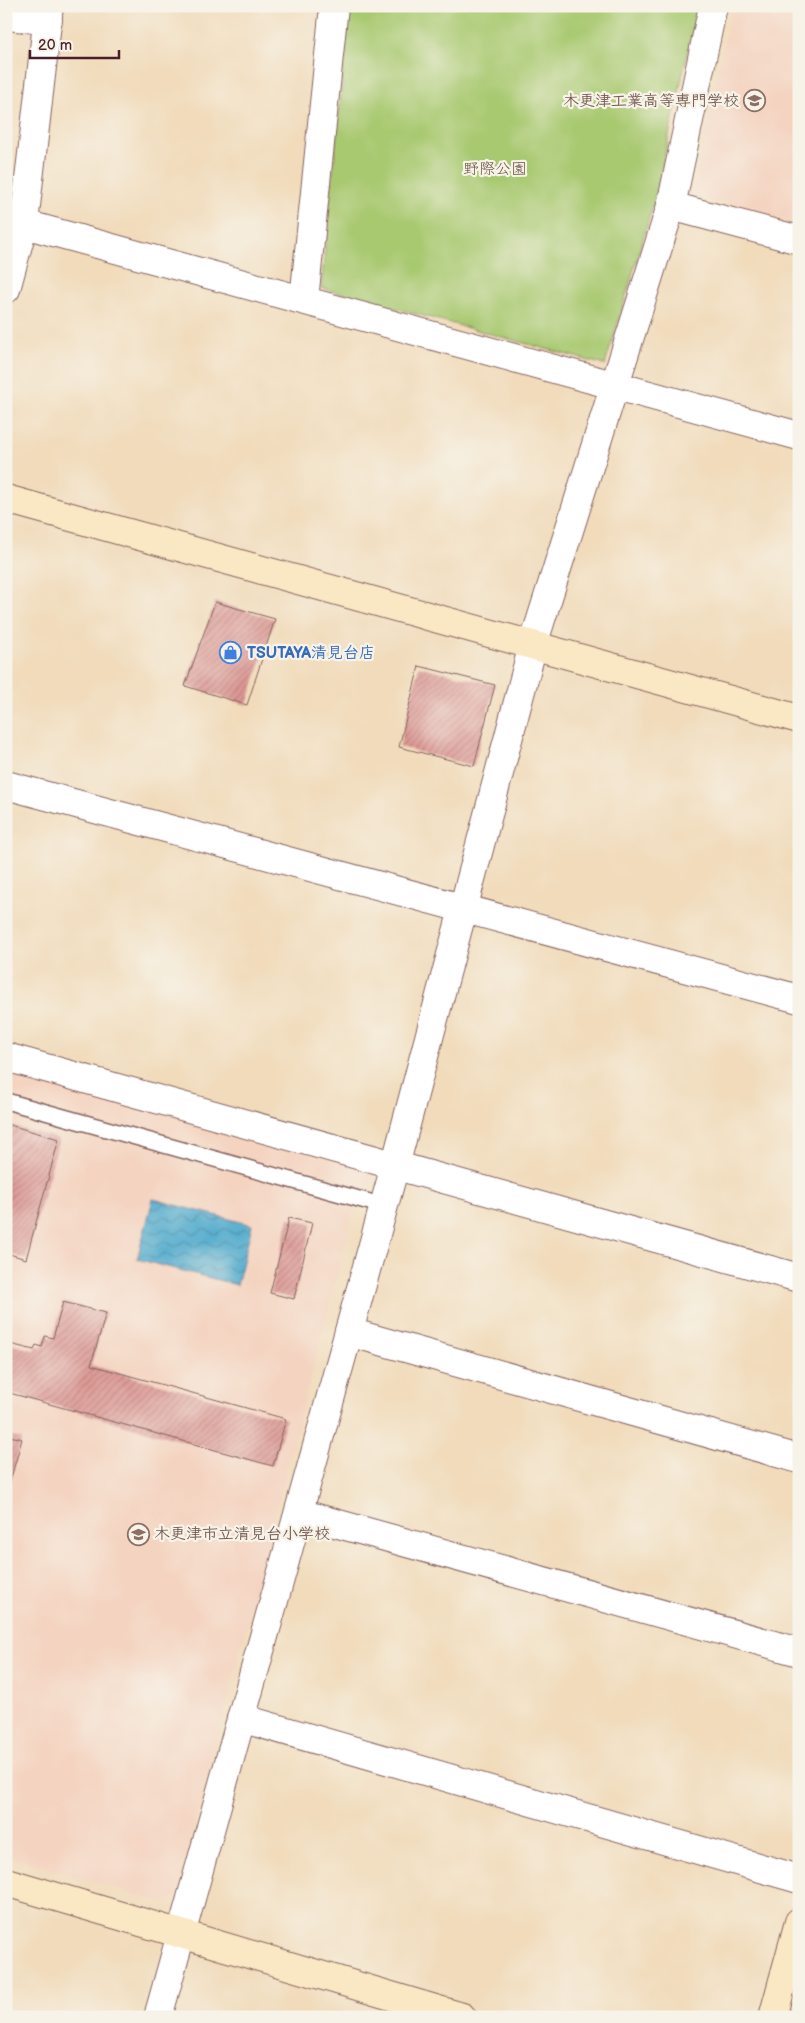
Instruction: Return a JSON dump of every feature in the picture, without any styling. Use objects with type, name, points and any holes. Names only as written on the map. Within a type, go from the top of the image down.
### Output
[{"type":"street","points":[[304,300],[334,6]]},
{"type":"street","points":[[158,2017],[179,1934],[299,1513],[395,1166],[533,645],[671,206],[713,6]]},
{"type":"street","points":[[6,16],[49,13],[15,221],[6,289]]},
{"type":"street","points":[[671,206],[799,240]]},
{"type":"street","points":[[15,221],[799,436]]},
{"type":"street","points":[[6,499],[799,719]]},
{"type":"street","points":[[6,785],[799,1000]]},
{"type":"street","points":[[6,1057],[799,1278]]},
{"type":"street","points":[[349,1332],[799,1459]]},
{"type":"street","points":[[299,1513],[799,1652]]},
{"type":"street","points":[[241,1718],[799,1879]]},
{"type":"street","points":[[6,1882],[462,2017]]},
{"type":"street","points":[[773,2017],[799,1922]]},
{"type":"lane","points":[[6,1102],[384,1206]]},
{"type":"shaded area","name":"木更津工業高等専門学校","points":[[732,6],[799,6],[799,223],[692,195]]},
{"type":"shaded area","name":"木更津市立清見台小学校","points":[[6,1067],[377,1171],[353,1214],[177,1895],[162,1903],[6,1855]]},
{"type":"green space","name":"野際公園","points":[[350,6],[698,6],[654,202],[605,365],[321,288]]},
{"type":"water","points":[[153,1199],[252,1225],[237,1285],[137,1259]]},
{"type":"building","name":"TSUTAYA清見台店","points":[[215,602],[275,619],[247,705],[185,686]]},
{"type":"building","points":[[419,666],[495,685],[474,766],[399,747]]},
{"type":"building","points":[[6,1124],[59,1139],[26,1259],[6,1253]]},
{"type":"building","points":[[289,1218],[312,1223],[294,1299],[270,1293]]},
{"type":"building","points":[[63,1302],[106,1313],[91,1365],[286,1419],[273,1466],[6,1392],[6,1343],[34,1350],[36,1345],[42,1347],[45,1336],[53,1338]]},
{"type":"building","points":[[6,1435],[22,1439],[7,1492],[6,1492]]},
{"type":"place","name":"木更津工業高等専門学校","points":[[755,101]]},
{"type":"place","name":"TSUTAYA清見台店","points":[[231,653]]},
{"type":"place","name":"木更津市立清見台小学校","points":[[138,1534]]}]
